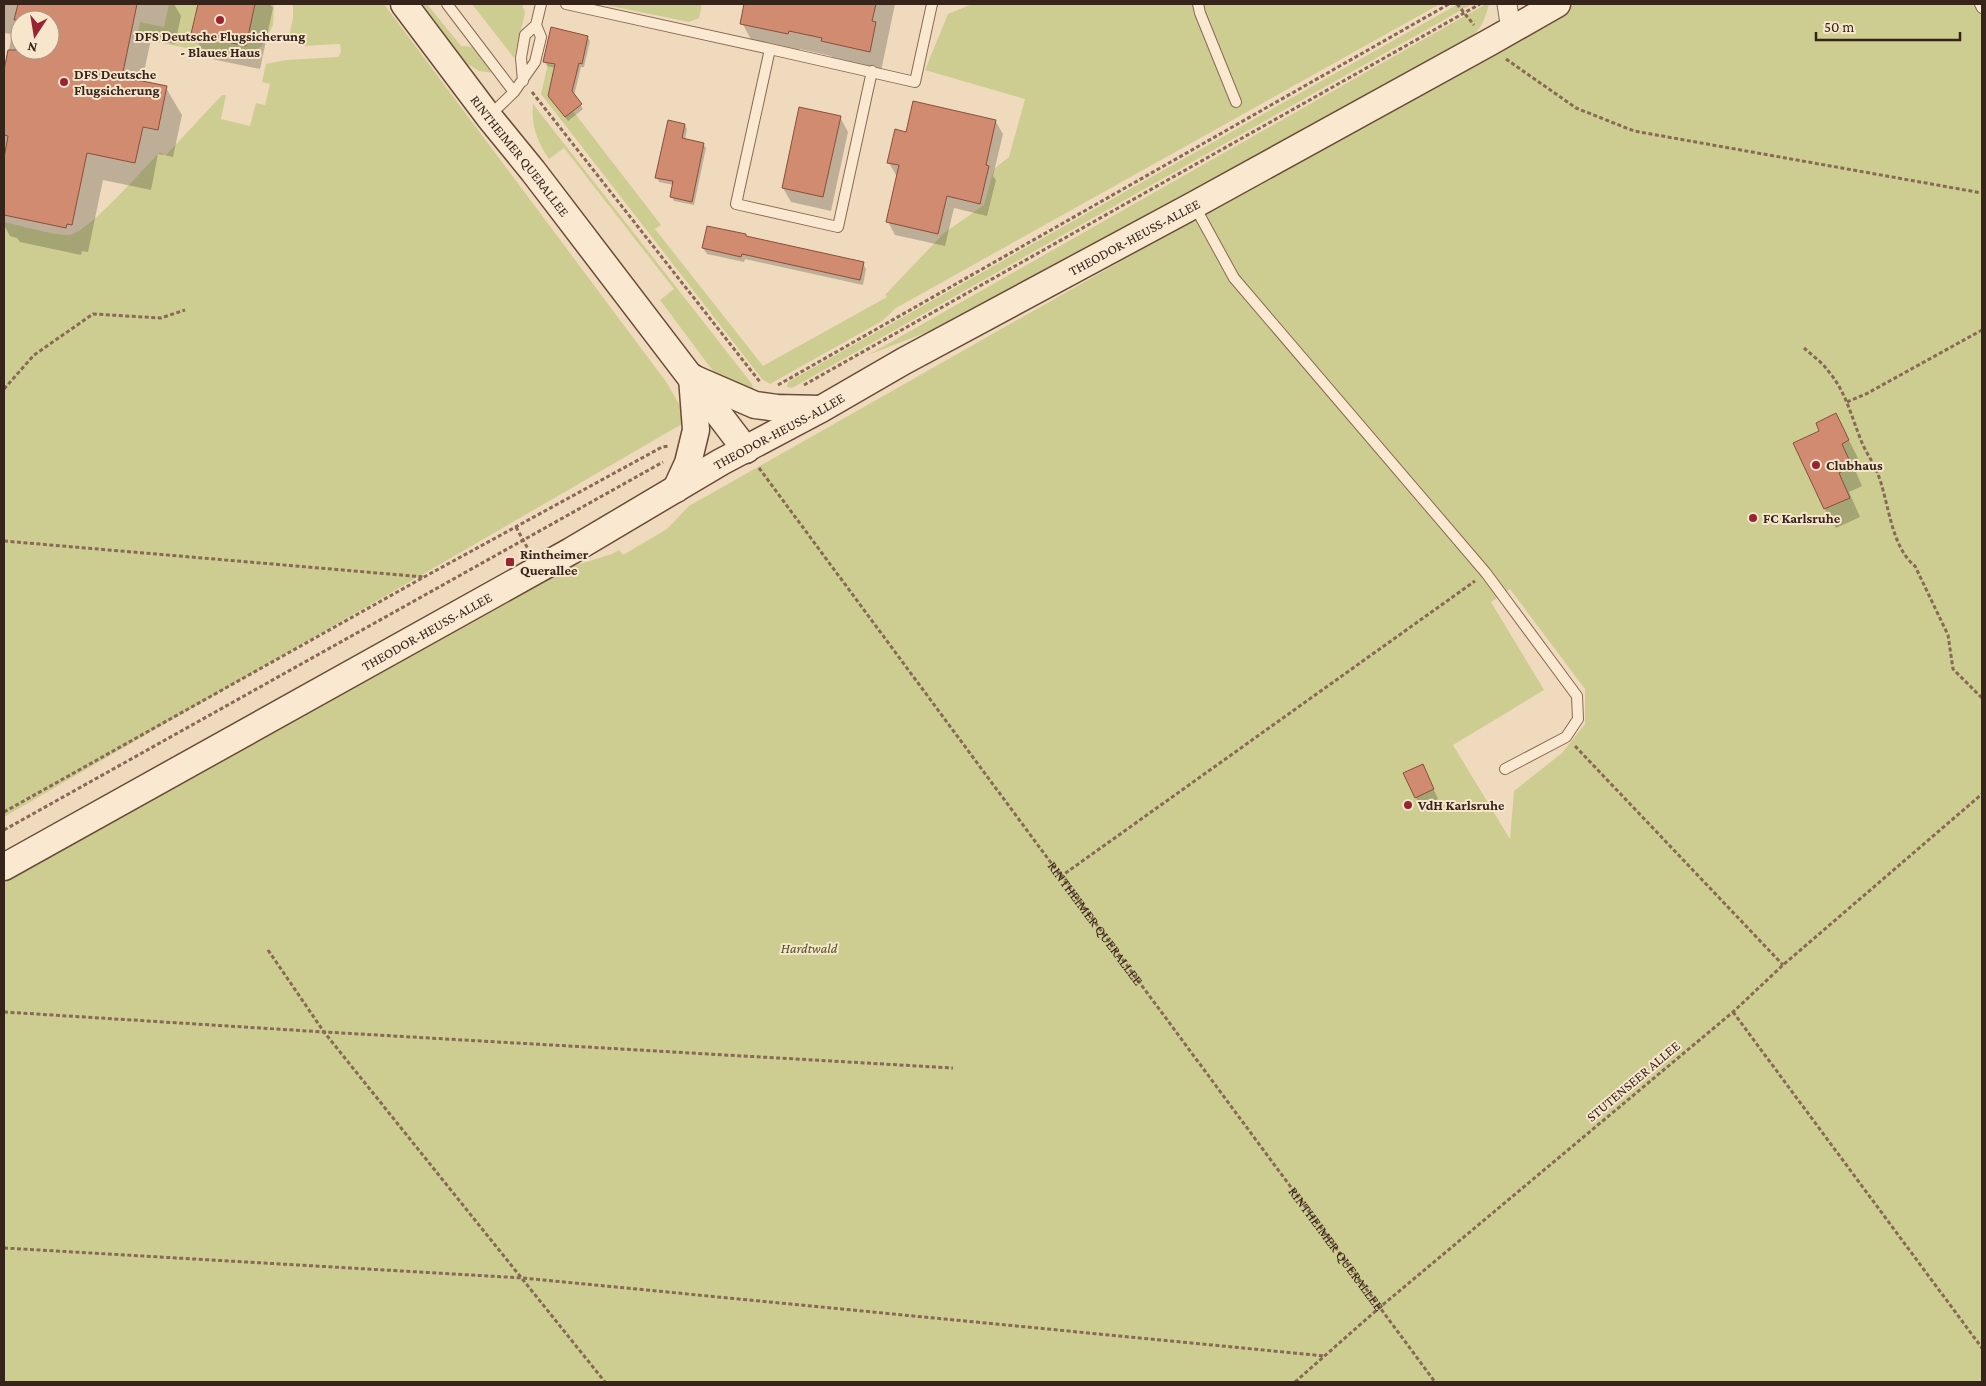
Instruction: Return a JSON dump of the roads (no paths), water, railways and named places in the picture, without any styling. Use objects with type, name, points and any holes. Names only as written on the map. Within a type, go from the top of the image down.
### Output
[{"type":"main road","name":"RINTHEIMER QUERALLEE","points":[[404,4],[489,117],[692,377],[751,457]]},
{"type":"main road","name":"THEODOR-HEUSS-ALLEE","points":[[4,867],[438,626],[676,489],[751,457],[821,410],[904,361],[1194,205],[1557,4]]},
{"type":"main road","points":[[676,489],[688,463],[694,443],[696,424],[692,377],[755,405],[821,410]]},
{"type":"street","points":[[1501,36],[1507,4]]},
{"type":"lane","points":[[447,4],[514,92]]},
{"type":"lane","points":[[489,117],[514,92],[535,62],[541,37],[536,24],[540,4]]},
{"type":"lane","points":[[566,4],[915,82],[932,4]]},
{"type":"lane","points":[[1198,4],[1236,102]]},
{"type":"lane","points":[[1980,4],[1982,8]]},
{"type":"lane","points":[[523,81],[520,58],[525,35],[536,24]]},
{"type":"lane","points":[[770,49],[736,204],[810,220],[838,226],[872,71]]},
{"type":"lane","points":[[1194,205],[1234,278],[1486,573],[1577,696],[1578,719],[1566,737],[1505,770]]},
{"type":"place","name":"DFS Deutsche Flugsicherung - Blaues Haus","points":[[220,20]]},
{"type":"place","name":"DFS Deutsche Flugsicherung","points":[[64,82]]},
{"type":"place","name":"Clubhaus","points":[[1816,465]]},
{"type":"place","name":"FC Karlsruhe","points":[[1753,518]]},
{"type":"place","name":"Rintheimer Querallee","points":[[510,562]]},
{"type":"place","name":"VdH Karlsruhe","points":[[1408,805]]},
{"type":"park label","name":"Hardtwald","points":[[809,948]]}]
